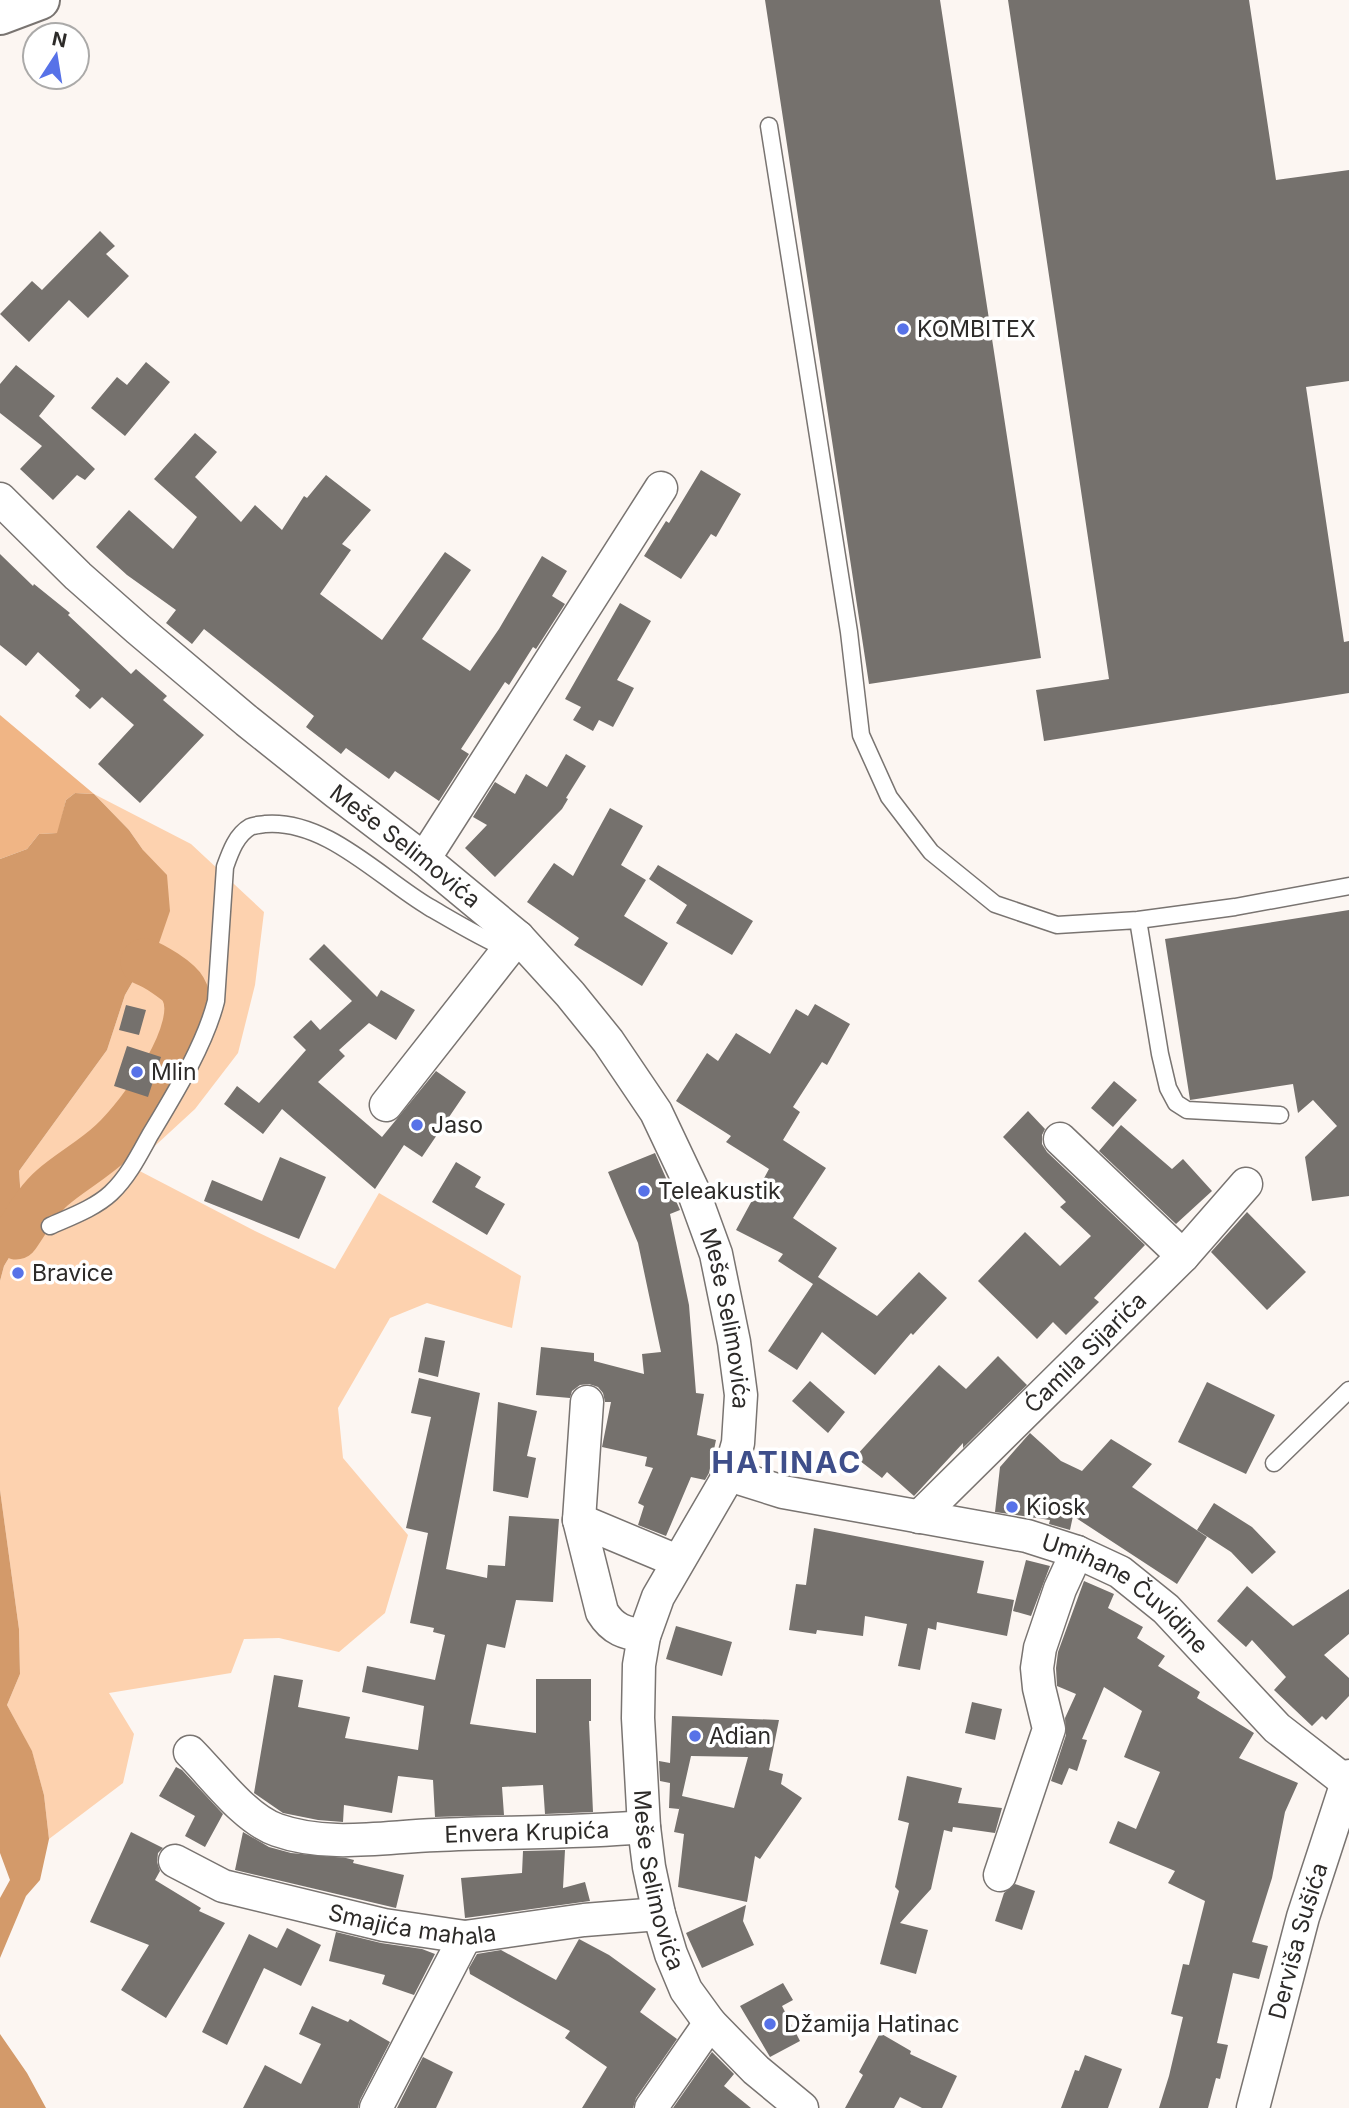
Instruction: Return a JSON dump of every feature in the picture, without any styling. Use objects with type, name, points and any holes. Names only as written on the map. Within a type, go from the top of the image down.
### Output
[{"type":"main road","points":[[0,15],[40,0]]},
{"type":"street","points":[[424,859],[661,488]]},
{"type":"street","name":"Meše Selimovića","points":[[0,499],[78,576],[138,629],[336,792],[424,859],[570,993],[608,1041],[656,1112],[692,1188],[716,1254],[734,1342],[741,1395],[738,1443],[729,1475],[658,1597],[645,1636],[639,1665],[638,1718],[644,1827],[659,1914],[686,1990],[710,2023],[756,2070],[802,2108]]},
{"type":"street","points":[[386,1105],[513,943]]},
{"type":"street","points":[[1060,1139],[1183,1255]]},
{"type":"street","name":"Ćamila Sijarića","points":[[919,1517],[1183,1255],[1246,1184]]},
{"type":"street","points":[[587,1402],[579,1520],[602,1612],[613,1627],[624,1633],[645,1636]]},
{"type":"street","name":"Umihane Čuvidine","points":[[729,1475],[783,1492],[1027,1536],[1077,1552],[1119,1572],[1166,1609],[1278,1728],[1348,1781]]},
{"type":"street","points":[[579,1520],[677,1561]]},
{"type":"street","points":[[1000,1875],[1049,1728],[1039,1688],[1037,1668],[1040,1648],[1060,1589],[1077,1552]]},
{"type":"street","name":"Envera Krupića","points":[[190,1752],[255,1819],[276,1829],[330,1841],[644,1827]]},
{"type":"street","name":"Derviša Sušića","points":[[1253,2108],[1303,1917],[1348,1781]]},
{"type":"street","name":"Smajića mahala","points":[[175,1861],[223,1886],[384,1924],[464,1937],[584,1920],[659,1914]]},
{"type":"street","points":[[376,2108],[464,1937]]},
{"type":"street","points":[[651,2108],[710,2023]]},
{"type":"lane","points":[[769,126],[845,605],[861,735],[888,797],[931,852],[995,904],[1057,926],[1138,920],[1235,907],[1349,886]]},
{"type":"lane","points":[[50,1226],[88,1208],[111,1193],[132,1167],[186,1073],[212,1017],[216,1001],[225,867],[231,850],[251,826],[282,824],[329,840],[427,906],[513,943]]},
{"type":"lane","points":[[1138,920],[1160,1054],[1168,1088],[1176,1103],[1187,1110],[1280,1115]]},
{"type":"lane","points":[[1274,1463],[1349,1390]]},
{"type":"shaded area","points":[[0,715],[94,794],[75,793],[66,800],[58,833],[39,834],[27,849],[0,859]]},
{"type":"shaded area","points":[[75,793],[94,794],[167,875],[170,911],[159,943],[144,962],[125,995],[107,1050],[19,1171],[21,1199],[16,1246],[4,1266],[0,1281],[0,859],[27,849],[39,834],[57,833],[66,800]]},
{"type":"shaded area","points":[[94,794],[191,844],[264,912],[255,985],[238,1053],[195,1109],[132,1167],[335,1269],[379,1193],[521,1276],[512,1328],[427,1303],[390,1318],[338,1408],[343,1458],[408,1535],[385,1613],[339,1652],[279,1638],[244,1639],[231,1673],[109,1693],[134,1734],[123,1783],[49,1839],[44,1795],[32,1752],[7,1705],[20,1674],[19,1629],[0,1490],[0,1281],[4,1266],[16,1246],[21,1199],[19,1171],[107,1050],[125,995],[144,962],[159,943],[143,850],[129,830]]},
{"type":"shaded area","points":[[0,1490],[19,1629],[20,1674],[7,1705],[32,1751],[44,1795],[49,1839],[40,1880],[26,1896],[0,1958],[0,1898],[10,1880],[0,1853]]},
{"type":"shaded area","points":[[0,2034],[27,2073],[46,2108],[0,2108]]},
{"type":"building","name":"KOMBITEX","points":[[765,0],[940,0],[1041,658],[869,684]]},
{"type":"building","points":[[1008,0],[1249,0],[1276,180],[1349,170],[1349,381],[1306,387],[1344,642],[1349,641],[1349,693],[1044,741],[1036,690],[1109,679]]},
{"type":"building","points":[[100,231],[115,246],[106,254],[129,276],[88,318],[69,300],[29,342],[0,314],[32,281],[42,290]]},
{"type":"building","points":[[146,362],[170,382],[125,436],[91,408],[117,377],[127,385]]},
{"type":"building","points":[[16,365],[55,396],[39,416],[95,469],[85,480],[77,475],[53,500],[20,469],[42,446],[0,413],[0,384]]},
{"type":"building","points":[[195,433],[217,452],[195,477],[241,522],[255,505],[282,530],[304,496],[307,498],[326,475],[371,510],[342,544],[351,550],[320,594],[382,640],[445,552],[471,570],[422,639],[470,671],[499,629],[542,556],[567,571],[552,596],[565,604],[509,685],[505,682],[461,749],[469,754],[439,801],[395,771],[389,779],[346,748],[341,754],[306,727],[314,716],[204,629],[192,644],[166,623],[176,610],[127,575],[96,547],[129,510],[173,549],[197,517],[154,479]]},
{"type":"building","points":[[701,470],[741,494],[716,537],[711,534],[681,579],[644,556],[666,521],[669,523]]},
{"type":"building","points":[[0,554],[33,586],[34,584],[70,613],[68,615],[131,674],[136,669],[167,696],[163,700],[204,735],[140,803],[98,764],[134,725],[102,697],[90,709],[75,696],[80,690],[38,652],[26,666],[0,645]]},
{"type":"building","points":[[620,603],[651,621],[617,680],[634,688],[613,727],[599,720],[593,731],[573,720],[581,707],[565,699]]},
{"type":"building","points":[[566,754],[586,766],[566,798],[568,799],[562,809],[495,877],[465,848],[487,825],[473,817],[495,782],[515,794],[526,774],[547,787]]},
{"type":"building","points":[[610,808],[643,826],[621,865],[646,880],[624,916],[668,943],[642,986],[574,945],[579,938],[527,902],[554,863],[573,876]]},
{"type":"building","points":[[658,865],[753,921],[732,955],[676,923],[687,905],[649,879]]},
{"type":"building","points":[[1349,910],[1349,1196],[1312,1201],[1305,1157],[1337,1126],[1313,1100],[1298,1113],[1293,1084],[1190,1100],[1165,939]]},
{"type":"building","points":[[324,944],[377,997],[381,990],[415,1010],[396,1040],[369,1023],[339,1050],[345,1056],[318,1082],[382,1137],[436,1071],[466,1092],[422,1157],[404,1145],[375,1189],[282,1109],[263,1134],[224,1104],[237,1086],[259,1103],[306,1050],[293,1037],[311,1020],[320,1030],[352,1001],[309,959]]},
{"type":"building","points":[[815,1004],[850,1024],[827,1065],[822,1062],[793,1107],[800,1112],[783,1140],[826,1168],[793,1218],[837,1248],[818,1277],[877,1316],[919,1272],[947,1298],[913,1335],[911,1333],[875,1375],[822,1332],[797,1370],[768,1351],[813,1284],[778,1261],[783,1254],[736,1230],[769,1169],[726,1142],[731,1136],[676,1101],[707,1053],[718,1061],[736,1033],[770,1054],[796,1009],[808,1016]]},
{"type":"building","points":[[126,1005],[146,1010],[139,1035],[119,1030]]},
{"type":"building","name":"Mlin","points":[[127,1046],[161,1057],[148,1097],[114,1086]]},
{"type":"building","points":[[1114,1081],[1137,1100],[1113,1127],[1091,1108]]},
{"type":"building","points":[[1028,1111],[1045,1129],[1042,1144],[1047,1152],[1145,1245],[1094,1298],[1099,1302],[1066,1335],[1053,1322],[1037,1339],[978,1281],[1025,1232],[1060,1266],[1091,1236],[1060,1207],[1066,1202],[1003,1137]]},
{"type":"building","points":[[1121,1125],[1172,1169],[1183,1159],[1212,1191],[1176,1224],[1099,1151]]},
{"type":"building","points":[[655,1153],[680,1210],[670,1214],[689,1305],[696,1393],[704,1394],[697,1435],[716,1440],[709,1473],[705,1480],[691,1477],[666,1536],[638,1525],[644,1506],[638,1503],[653,1468],[645,1466],[647,1457],[602,1447],[611,1402],[605,1402],[598,1387],[580,1385],[572,1391],[570,1398],[536,1395],[541,1347],[594,1353],[594,1361],[644,1374],[642,1354],[661,1352],[638,1243],[608,1172]]},
{"type":"building","points":[[280,1157],[326,1177],[299,1239],[204,1201],[212,1180],[262,1201]]},
{"type":"building","points":[[456,1162],[481,1177],[475,1187],[505,1204],[487,1235],[432,1202]]},
{"type":"building","points":[[1247,1212],[1306,1272],[1267,1310],[1211,1252]]},
{"type":"building","points":[[425,1337],[445,1341],[438,1377],[418,1372]]},
{"type":"building","points":[[998,1356],[1027,1385],[963,1448],[963,1443],[914,1496],[887,1472],[882,1478],[855,1457],[939,1365],[966,1389]]},
{"type":"building","points":[[419,1378],[480,1393],[446,1569],[487,1578],[488,1565],[505,1566],[509,1516],[559,1519],[553,1602],[516,1600],[505,1648],[487,1644],[470,1724],[536,1733],[536,1679],[591,1679],[589,1721],[593,1812],[545,1814],[543,1785],[502,1787],[504,1815],[435,1817],[433,1780],[398,1776],[392,1813],[344,1805],[343,1822],[283,1813],[254,1793],[274,1675],[303,1680],[298,1707],[350,1717],[345,1738],[418,1750],[424,1706],[362,1692],[367,1666],[435,1680],[445,1635],[433,1632],[434,1628],[410,1623],[428,1533],[406,1528],[431,1417],[411,1413]]},
{"type":"building","points":[[810,1381],[845,1412],[828,1433],[792,1401]]},
{"type":"building","points":[[1207,1382],[1275,1415],[1246,1474],[1178,1442]]},
{"type":"building","points":[[498,1402],[537,1411],[527,1456],[536,1458],[528,1498],[493,1491]]},
{"type":"building","points":[[1030,1433],[1061,1461],[1082,1471],[1111,1439],[1152,1464],[1132,1487],[1207,1537],[1177,1584],[1073,1516],[1070,1530],[1049,1524],[1050,1520],[995,1512],[1000,1467]]},
{"type":"building","points":[[1214,1503],[1252,1527],[1276,1552],[1252,1574],[1231,1552],[1197,1530]]},
{"type":"building","points":[[814,1528],[984,1561],[977,1593],[1014,1600],[1007,1636],[937,1622],[936,1630],[928,1628],[920,1670],[898,1666],[907,1624],[865,1616],[863,1636],[817,1630],[816,1634],[789,1630],[796,1584],[806,1585]]},
{"type":"building","points":[[1026,1560],[1050,1566],[1031,1616],[1013,1611]]},
{"type":"building","points":[[1084,1581],[1114,1594],[1108,1608],[1143,1627],[1137,1638],[1165,1656],[1158,1666],[1200,1692],[1197,1698],[1254,1733],[1239,1758],[1298,1783],[1285,1812],[1272,1878],[1252,1942],[1268,1946],[1259,1979],[1233,1973],[1217,2043],[1228,2045],[1220,2079],[1216,2078],[1208,2108],[1159,2108],[1183,2017],[1171,2014],[1183,1964],[1189,1965],[1205,1901],[1168,1883],[1175,1871],[1109,1843],[1118,1821],[1136,1829],[1160,1772],[1124,1757],[1142,1711],[1104,1687],[1082,1739],[1087,1740],[1077,1771],[1069,1768],[1062,1785],[1051,1781],[1066,1735],[1065,1718],[1076,1694],[1057,1686],[1058,1652]]},
{"type":"building","points":[[1247,1586],[1293,1626],[1349,1589],[1349,1634],[1324,1655],[1349,1678],[1349,1696],[1326,1720],[1322,1716],[1312,1726],[1274,1690],[1286,1677],[1252,1640],[1246,1647],[1217,1621]]},
{"type":"building","points":[[676,1626],[732,1642],[722,1676],[666,1659]]},
{"type":"building","points":[[972,1702],[1002,1709],[995,1740],[965,1733]]},
{"type":"building","points":[[672,1716],[779,1720],[769,1770],[783,1774],[781,1784],[802,1798],[760,1859],[755,1856],[747,1902],[678,1887],[684,1834],[674,1832],[680,1805],[679,1809],[669,1808],[670,1783],[660,1781],[659,1761],[670,1763]],"holes":[[[691,1756],[748,1757],[734,1808],[682,1796]]]},
{"type":"building","points":[[176,1767],[182,1770],[223,1814],[205,1847],[185,1836],[195,1816],[159,1796]]},
{"type":"building","points":[[907,1776],[962,1788],[958,1803],[1002,1808],[995,1833],[953,1827],[952,1832],[944,1830],[931,1889],[900,1923],[928,1930],[916,1974],[880,1964],[899,1891],[895,1887],[909,1823],[898,1820]]},
{"type":"building","points":[[131,1832],[163,1848],[158,1853],[160,1871],[155,1880],[201,1908],[199,1911],[225,1923],[166,2018],[121,1990],[149,1945],[90,1922]]},
{"type":"building","points":[[243,1832],[269,1847],[291,1853],[346,1858],[354,1860],[353,1863],[404,1875],[396,1908],[235,1870]]},
{"type":"building","points":[[565,1850],[563,1888],[585,1882],[590,1901],[465,1918],[461,1878],[522,1873],[523,1851]]},
{"type":"building","points":[[1015,1884],[1035,1891],[1022,1930],[995,1921],[1004,1893]]},
{"type":"building","points":[[746,1905],[743,1921],[754,1945],[702,1968],[686,1933]]},
{"type":"building","points":[[287,1928],[321,1945],[301,1986],[264,1968],[227,2045],[202,2032],[249,1934],[277,1948]]},
{"type":"building","points":[[336,1932],[435,1954],[414,1995],[382,1984],[385,1975],[329,1961]]},
{"type":"building","points":[[579,1939],[609,1955],[656,1989],[640,2012],[677,2039],[636,2098],[633,2108],[582,2108],[607,2067],[565,2038],[570,2031],[470,1974],[469,1968],[477,1954],[501,1950],[556,1980]]},
{"type":"building","name":"Džamija Hatinac","points":[[783,1983],[793,2000],[782,2006],[800,2041],[770,2057],[740,2006]]},
{"type":"building","points":[[312,2006],[348,2022],[350,2019],[390,2042],[358,2108],[243,2108],[265,2065],[301,2084],[321,2044],[299,2034]]},
{"type":"building","points":[[880,2033],[911,2051],[910,2054],[957,2076],[942,2108],[922,2108],[900,2097],[894,2108],[845,2108],[863,2075],[859,2072]]},
{"type":"building","points":[[712,2052],[734,2074],[724,2086],[751,2108],[673,2108]]},
{"type":"building","points":[[1085,2055],[1122,2069],[1108,2108],[1061,2108],[1075,2070],[1079,2071]]},
{"type":"building","points":[[423,2057],[453,2072],[436,2108],[397,2108]]},
{"type":"waterway","points":[[16,1236],[47,1193],[124,1130],[153,1092],[178,1048],[186,1026],[188,1006],[183,989],[165,973],[144,962]]},
{"type":"place","name":"KOMBITEX","points":[[903,329]]},
{"type":"place","name":"Mlin","points":[[137,1072]]},
{"type":"place","name":"Jaso","points":[[417,1125]]},
{"type":"place","name":"Teleakustik","points":[[644,1191]]},
{"type":"place","name":"Bravice","points":[[18,1273]]},
{"type":"place","name":"Kiosk","points":[[1012,1507]]},
{"type":"place","name":"Adian","points":[[695,1736]]},
{"type":"place","name":"Džamija Hatinac","points":[[770,2024]]},
{"type":"district","name":"HATINAC","points":[[787,1463]]}]
